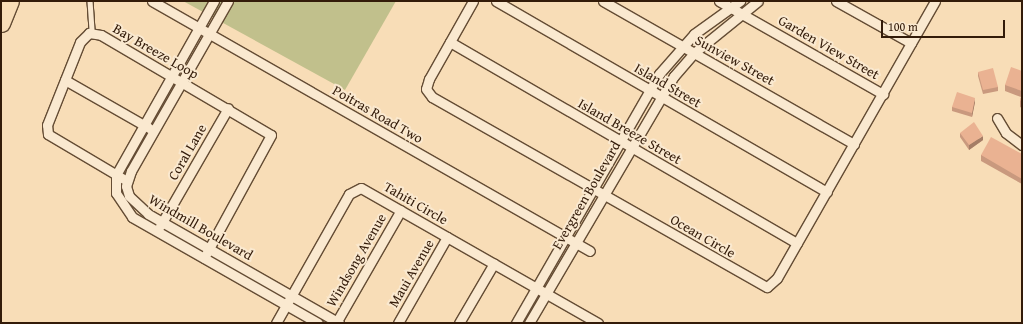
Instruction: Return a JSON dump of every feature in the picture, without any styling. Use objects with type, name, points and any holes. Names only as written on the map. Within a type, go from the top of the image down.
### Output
[{"type":"highway","points":[[1,23],[10,1]]},
{"type":"street","name":"Poitras Road Two","points":[[152,1],[590,251]]},
{"type":"street","points":[[214,1],[116,175],[127,181],[228,1]]},
{"type":"street","name":"Ocean Circle","points":[[473,1],[429,79],[426,89],[432,97],[602,195],[767,287],[778,278],[935,1]]},
{"type":"street","name":"Island Street","points":[[496,1],[827,192]]},
{"type":"street","name":"Sunview Street","points":[[603,1],[854,144]]},
{"type":"street","name":"Garden View Street","points":[[719,1],[883,94]]},
{"type":"street","name":"Evergreen Boulevard","points":[[516,323],[650,90],[682,47],[740,1]]},
{"type":"street","name":"Evergreen Boulevard","points":[[529,323],[659,96],[694,53],[744,15],[758,1]]},
{"type":"street","points":[[836,1],[911,43]]},
{"type":"street","name":"Bay Breeze Loop","points":[[116,175],[48,134],[47,125],[80,42],[92,33],[182,81],[264,128],[271,138],[209,249]]},
{"type":"street","name":"Island Breeze Street","points":[[450,42],[797,243]]},
{"type":"street","points":[[65,80],[154,131]]},
{"type":"street","name":"Coral Lane","points":[[158,232],[162,222],[228,108]]},
{"type":"street","points":[[997,118],[1006,133],[1022,145]]},
{"type":"street","name":"Windmill Boulevard","points":[[116,175],[116,193],[122,206],[158,232],[318,323]]},
{"type":"street","name":"Windmill Boulevard","points":[[127,181],[132,201],[162,222],[337,323]]},
{"type":"street","name":"Tahiti Circle","points":[[276,323],[354,189],[364,190],[401,210],[598,323]]},
{"type":"street","name":"Windsong Avenue","points":[[337,323],[401,210]]},
{"type":"street","name":"Maui Avenue","points":[[398,323],[447,237]]},
{"type":"street","points":[[204,258],[209,249]]},
{"type":"street","points":[[459,323],[494,263]]},
{"type":"lane","points":[[90,1],[92,33]]},
{"type":"shaded area","points":[[183,1],[396,1],[345,90]]},
{"type":"building","points":[[1011,67],[1022,71],[1022,91],[1005,85]]},
{"type":"building","points":[[993,68],[998,87],[983,90],[978,72]]},
{"type":"building","points":[[957,92],[975,98],[972,113],[952,107]]},
{"type":"building","points":[[974,122],[983,136],[969,145],[960,133]]},
{"type":"building","points":[[991,137],[1022,154],[1022,179],[981,155]]}]
